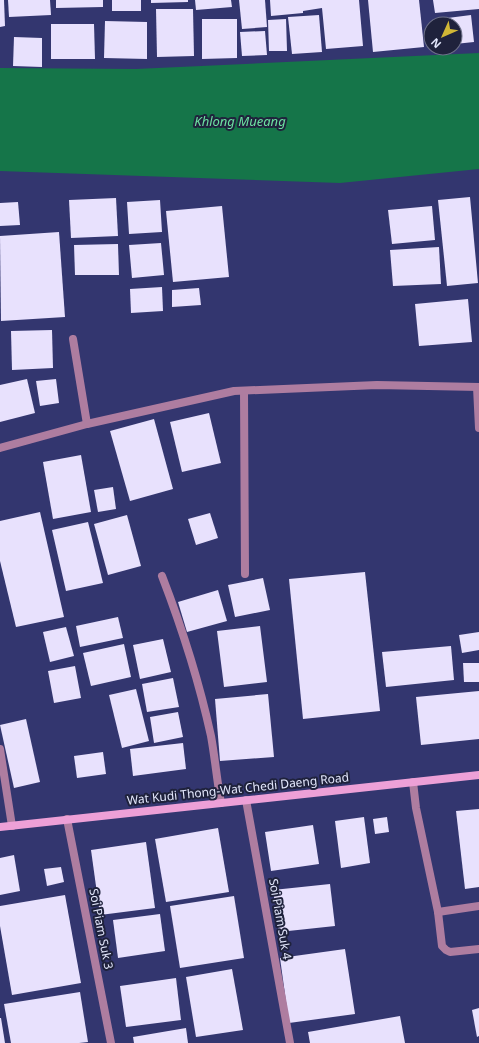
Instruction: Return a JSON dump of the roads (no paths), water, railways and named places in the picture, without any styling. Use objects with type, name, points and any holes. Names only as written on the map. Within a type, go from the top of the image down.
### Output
[{"type":"main road","name":"Wat Kudi Thong-Wat Chedi Daeng Road","points":[[0,827],[479,776]]},
{"type":"street","points":[[73,339],[87,424]]},
{"type":"street","points":[[0,448],[87,424],[234,391],[377,384],[478,387],[479,428]]},
{"type":"street","points":[[244,391],[245,574]]},
{"type":"street","points":[[162,576],[179,620],[194,671],[211,737],[221,803]]},
{"type":"street","points":[[0,749],[12,826]]},
{"type":"street","points":[[413,782],[416,808],[438,912],[442,946],[450,952],[479,949]]},
{"type":"street","name":"Soi Piam Suk 4","points":[[246,800],[290,1043]]},
{"type":"street","name":"Soi Piam Suk 3","points":[[67,819],[111,1043]]},
{"type":"street","points":[[438,912],[479,906]]},
{"type":"water","name":"Khlong Mueang","points":[[479,53],[479,169],[340,183],[0,171],[0,68],[136,69],[423,56],[463,56],[463,54]]}]
